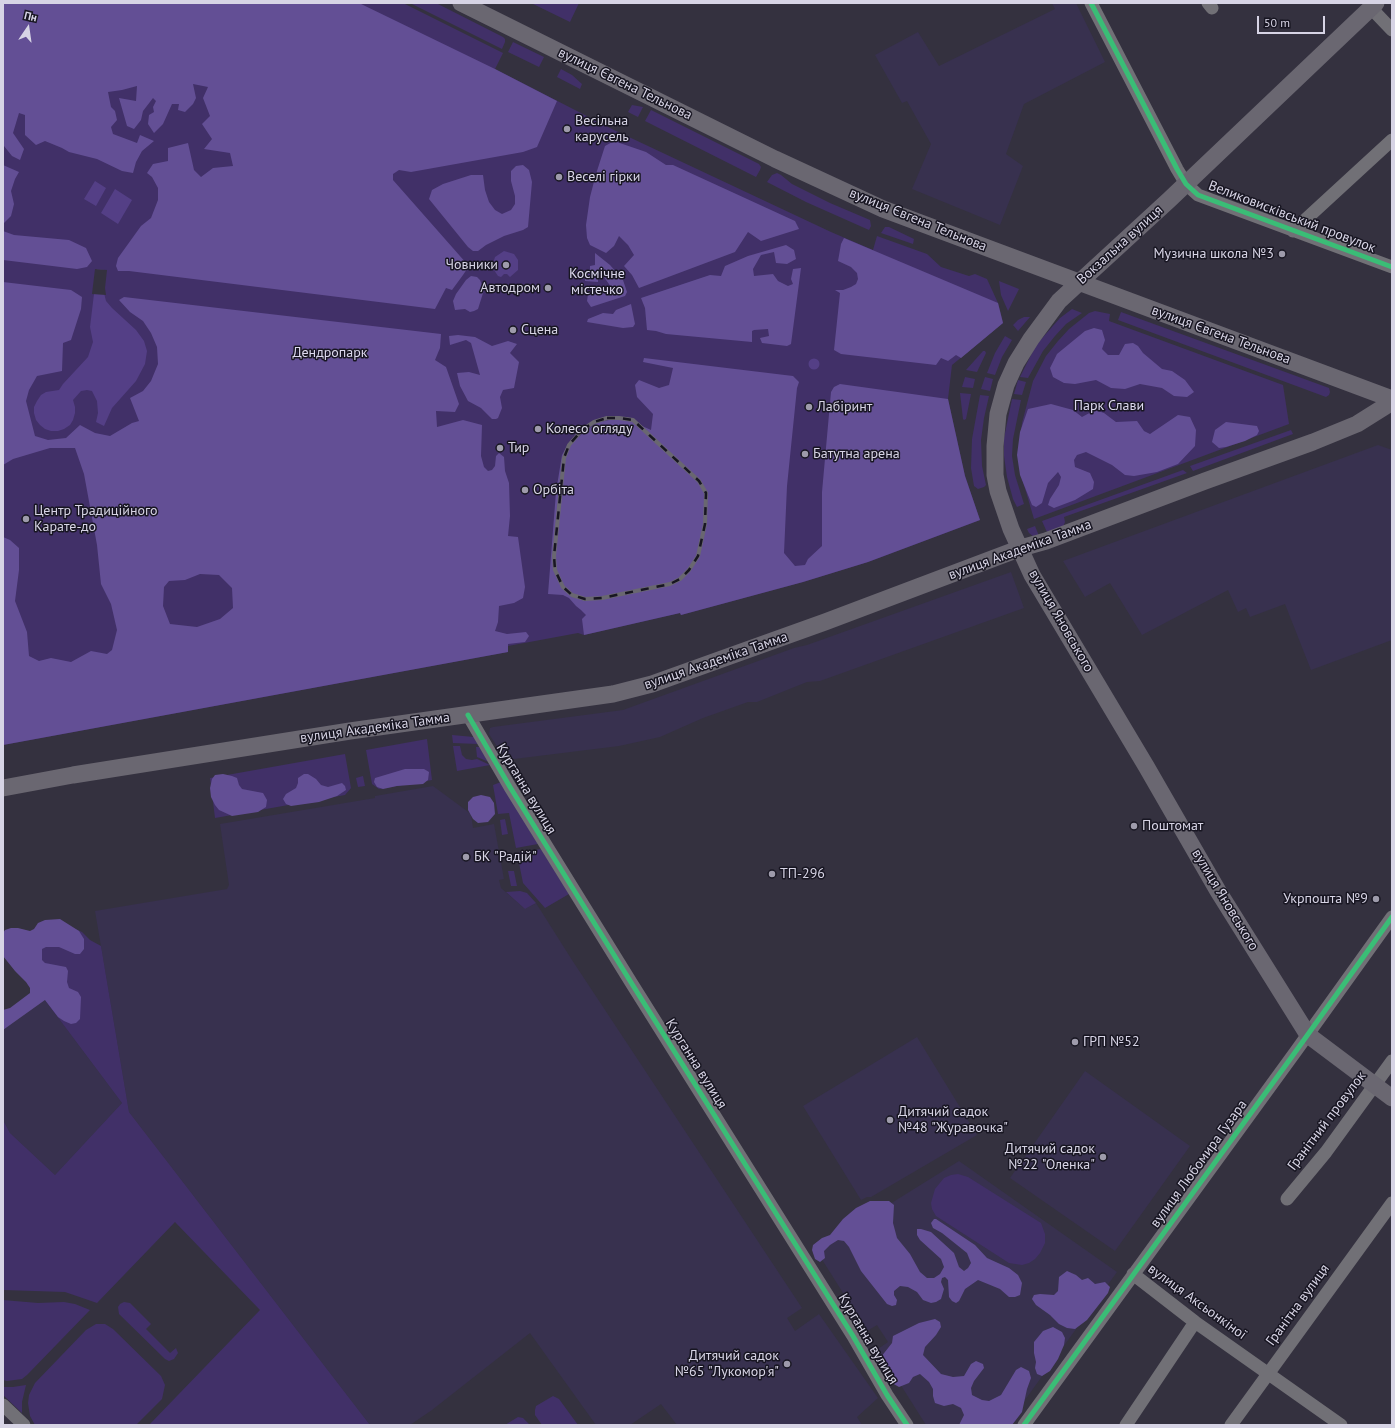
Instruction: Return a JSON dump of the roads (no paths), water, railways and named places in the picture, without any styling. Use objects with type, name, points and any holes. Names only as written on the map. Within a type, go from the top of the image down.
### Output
[{"type":"main road","name":"вулиця Євгена Тельнова","points":[[461,3],[775,159],[864,200],[1392,401]]},
{"type":"main road","name":"Вокзальна вулиця","points":[[1020,548],[998,490],[995,475],[995,446],[998,414],[1006,385],[1027,344],[1059,301],[1186,184],[1374,5]]},
{"type":"main road","name":"вулиця Академіка Тамма","points":[[3,788],[73,775],[350,730],[614,694],[652,684],[825,622],[1020,548],[1046,541],[1313,442],[1357,424],[1392,401]]},
{"type":"main road","name":"вулиця Яновського","points":[[1020,548],[1032,575],[1146,766],[1218,891],[1308,1035],[1392,1098]]},
{"type":"street","points":[[1091,3],[1186,184]]},
{"type":"street","points":[[1374,5],[1392,30]]},
{"type":"street","points":[[1293,231],[1392,140]]},
{"type":"street","name":"Великовисківський провулок","points":[[1186,184],[1198,195],[1293,231],[1391,265]]},
{"type":"street","name":"Курганна вулиця","points":[[468,715],[514,794],[853,1336],[906,1425]]},
{"type":"street","name":"вулиця Любомира Гузара","points":[[1024,1425],[1392,917]]},
{"type":"street","name":"Гранітний провулок","points":[[1286,1199],[1326,1152],[1392,1061]]},
{"type":"street","name":"Гранітна вулиця","points":[[1231,1425],[1392,1204]]},
{"type":"street","name":"вулиця Аксьонкіної","points":[[1133,1274],[1195,1322],[1340,1425]]},
{"type":"street","points":[[1126,1425],[1195,1322]]},
{"type":"street","points":[[3,1405],[24,1425]]},
{"type":"railway","points":[[607,418],[633,420],[699,481],[706,493],[705,524],[698,556],[689,570],[680,579],[670,584],[602,598],[585,599],[572,595],[563,587],[555,570],[554,556],[564,458],[569,445],[582,430],[594,422],[607,418]]},
{"type":"place","name":"Весільна карусель","points":[[567,129]]},
{"type":"place","name":"Веселі гірки","points":[[559,177]]},
{"type":"place","name":"Музична школа №3","points":[[1282,254]]},
{"type":"place","name":"Човники","points":[[506,265]]},
{"type":"place","name":"Автодром","points":[[548,288]]},
{"type":"place","name":"Сцена","points":[[513,330]]},
{"type":"place","name":"Лабіринт","points":[[809,407]]},
{"type":"place","name":"Колесо огляду","points":[[538,429]]},
{"type":"place","name":"Тир","points":[[500,448]]},
{"type":"place","name":"Батутна арена","points":[[805,454]]},
{"type":"place","name":"Орбіта","points":[[525,490]]},
{"type":"place","name":"Центр Традиційного Карате-до","points":[[26,519]]},
{"type":"place","name":"Поштомат","points":[[1134,826]]},
{"type":"place","name":"БК \"Радій\"","points":[[466,857]]},
{"type":"place","name":"ТП-296","points":[[772,874]]},
{"type":"place","name":"Укрпошта №9","points":[[1376,899]]},
{"type":"place","name":"ГРП №52","points":[[1075,1042]]},
{"type":"place","name":"Дитячий садок №48 \"Журавочка\"","points":[[890,1120]]},
{"type":"place","name":"Дитячий садок №22 \"Оленка\"","points":[[1103,1157]]},
{"type":"place","name":"Дитячий садок №65 \"Лукомор'я\"","points":[[787,1364]]},
{"type":"park label","name":"Космічне містечко","points":[[597,282]]},
{"type":"park label","name":"Дендропарк","points":[[330,353]]},
{"type":"park label","name":"Парк Слави","points":[[1109,406]]}]
